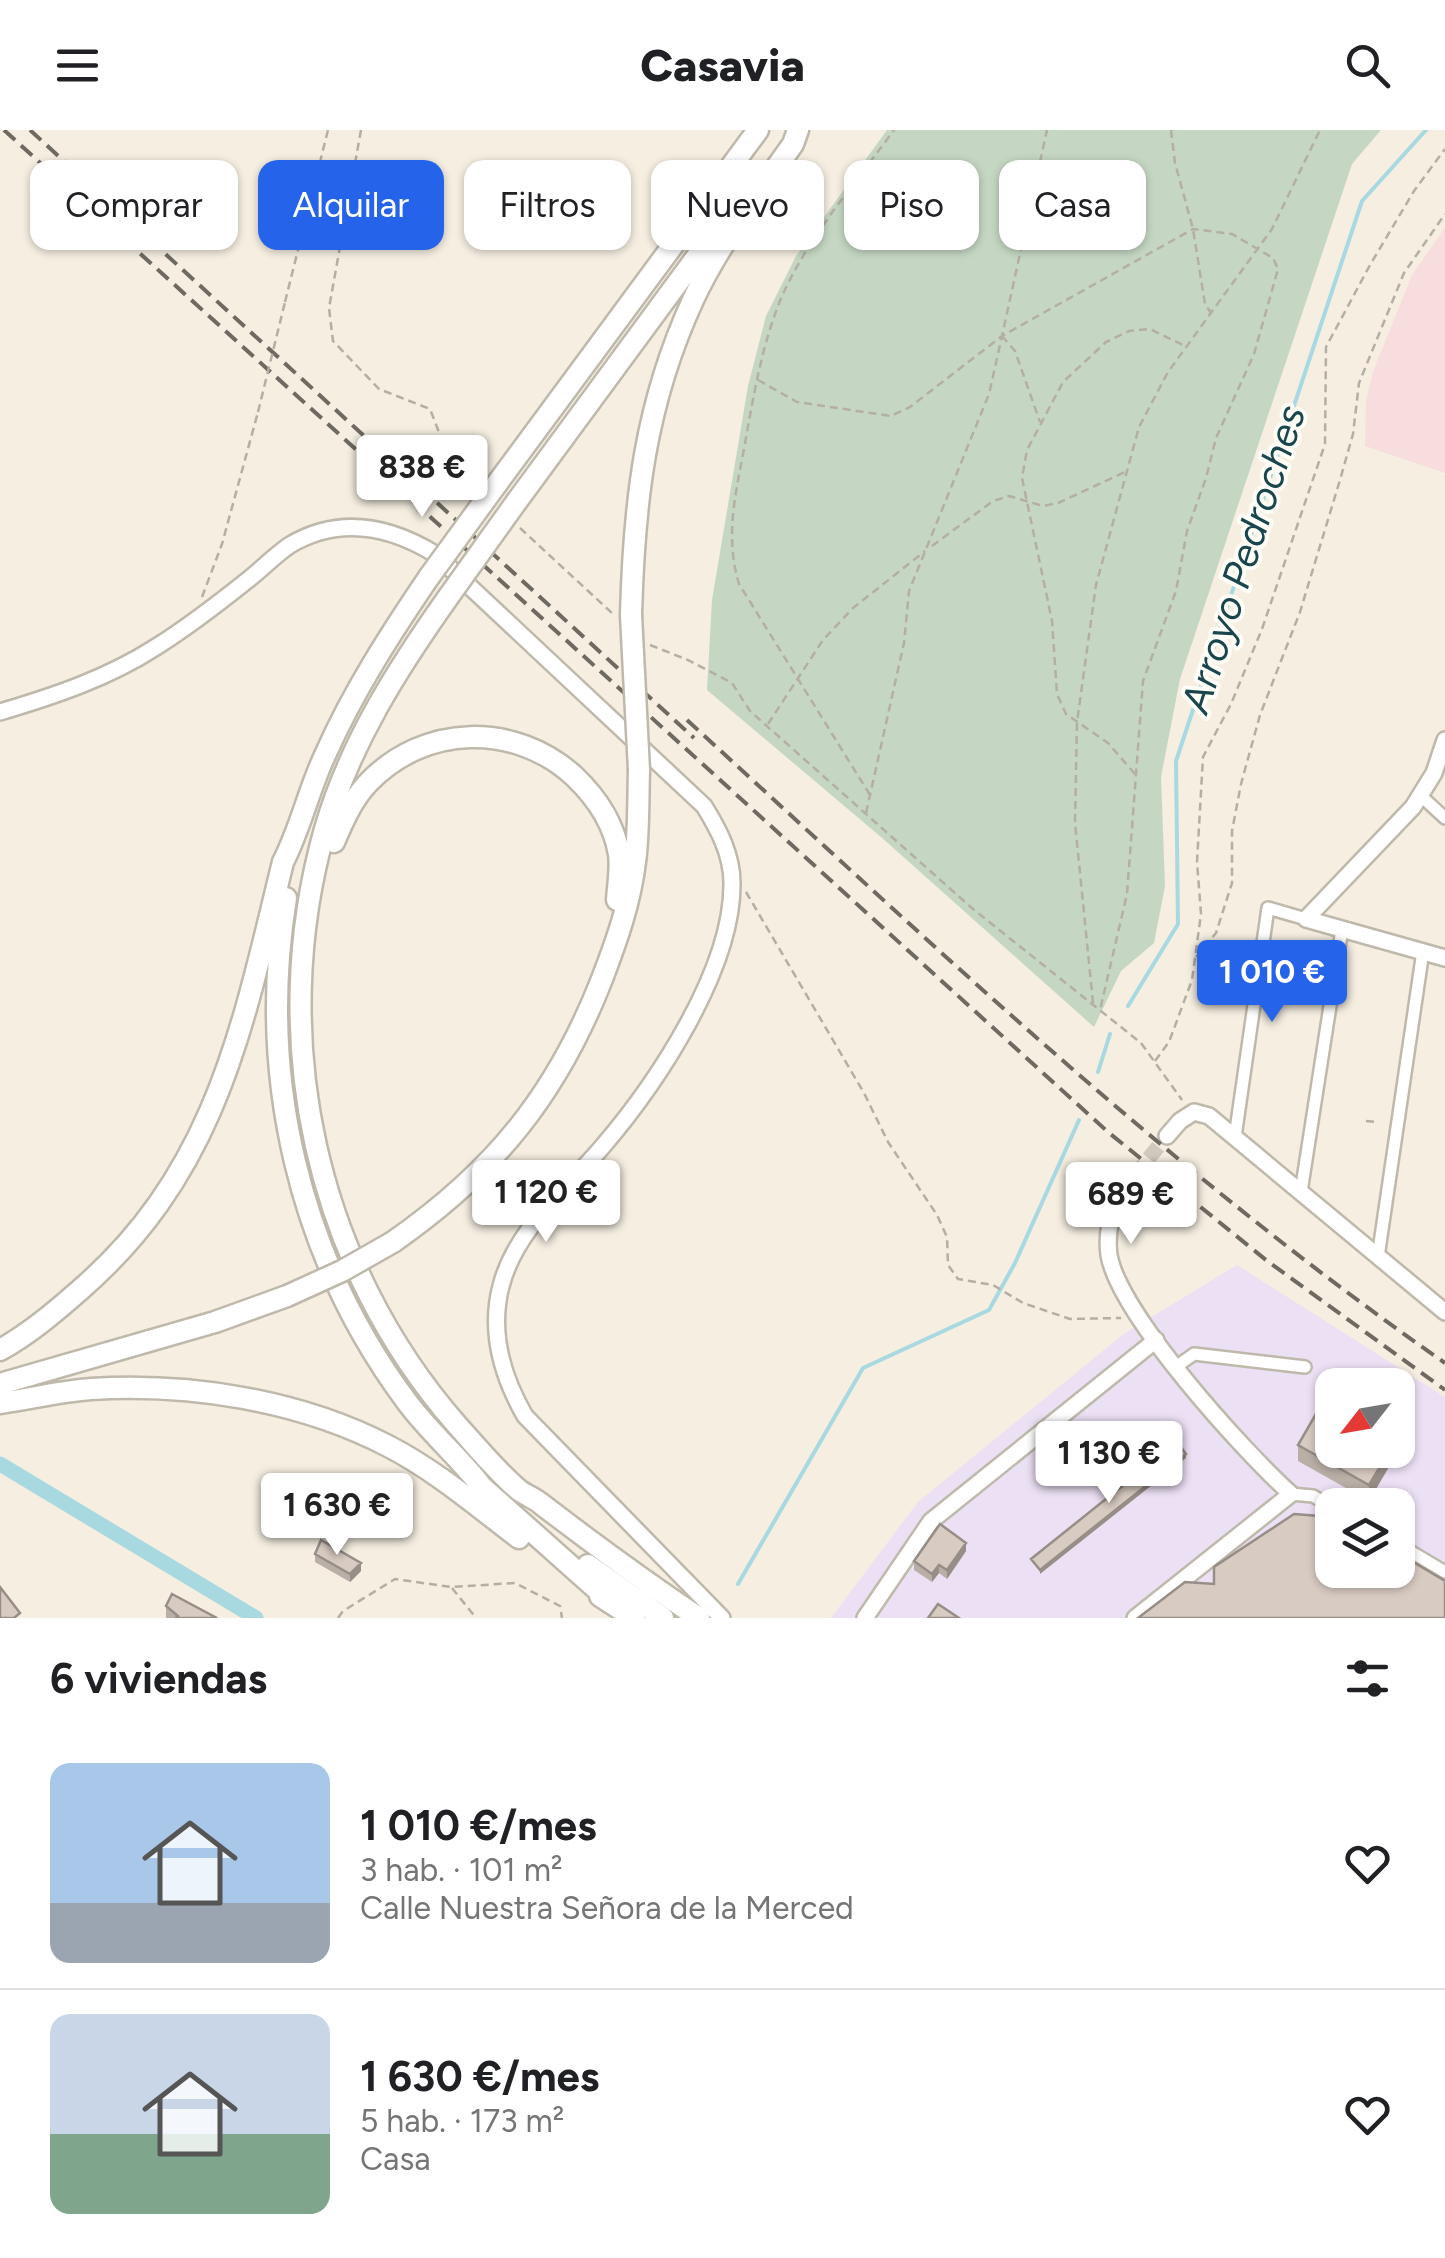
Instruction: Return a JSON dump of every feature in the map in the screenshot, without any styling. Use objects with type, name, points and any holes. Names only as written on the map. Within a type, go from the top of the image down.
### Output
[{"type":"highway","points":[[0,1350],[57,1310],[104,1269],[139,1232],[177,1177],[220,1093],[240,1038],[283,862],[325,754],[358,688],[487,486],[758,130]]},
{"type":"highway","points":[[679,1618],[573,1542],[532,1505],[452,1418],[405,1358],[375,1308],[332,1208],[314,1145],[302,1059],[302,954],[315,871],[343,778],[367,724],[406,657],[516,500],[795,130]]},
{"type":"highway","points":[[0,1384],[215,1322],[342,1271],[393,1242],[469,1184],[532,1113],[577,1040],[623,923],[636,859],[638,770],[627,618],[643,456],[664,372],[694,298],[728,237],[793,144],[795,130]]},
{"type":"highway","points":[[315,871],[332,847],[347,811],[366,784],[386,766],[409,751],[444,740],[483,736],[509,740],[561,765],[602,808],[614,835],[619,876],[608,962]]},
{"type":"highway","points":[[294,840],[277,978],[280,1081],[289,1144],[323,1253],[345,1302],[432,1434],[550,1538],[664,1618]]},
{"type":"highway","points":[[0,1404],[88,1390],[141,1389],[217,1394],[334,1423],[388,1446],[433,1474],[592,1592],[610,1601]]},
{"type":"highway","points":[[466,1466],[482,1488],[634,1618]]},
{"type":"highway","points":[[522,1492],[700,1618]]},
{"type":"street","points":[[0,712],[60,694],[140,657],[290,546],[331,529],[373,528],[414,541],[435,554],[704,806],[716,825],[731,866],[732,902],[712,970],[672,1052],[623,1122],[520,1243],[501,1287],[497,1314],[502,1366],[526,1416],[722,1618]]},
{"type":"street","points":[[1306,919],[1422,796],[1445,740]]},
{"type":"street","points":[[1422,796],[1445,818]]},
{"type":"street","points":[[1235,1138],[1268,908],[1445,958]]},
{"type":"street","points":[[1301,1192],[1342,929]]},
{"type":"street","points":[[1378,1257],[1423,951]]},
{"type":"street","points":[[1168,1136],[1192,1113],[1209,1116],[1445,1312]]},
{"type":"street","points":[[1134,1176],[1115,1204],[1108,1239],[1115,1275],[1137,1316],[1252,1457],[1291,1494],[1315,1497]]},
{"type":"street","points":[[865,1618],[931,1521],[1156,1340]]},
{"type":"street","points":[[1177,1366],[1194,1354],[1305,1366]]},
{"type":"street","points":[[1134,1618],[1291,1494]]},
{"type":"street","points":[[1415,1554],[1445,1572]]},
{"type":"path","points":[[200,600],[222,544],[258,412],[328,130]]},
{"type":"path","points":[[361,130],[329,308],[333,341],[379,388],[430,409],[442,440],[466,475],[487,486]]},
{"type":"path","points":[[870,796],[740,584],[732,557],[730,519],[757,380],[781,298],[810,248],[894,130]]},
{"type":"path","points":[[866,813],[904,643],[909,591],[989,394],[1047,130]]},
{"type":"path","points":[[1171,130],[1205,304],[1212,314]]},
{"type":"path","points":[[1093,1005],[1075,822],[1077,722],[1096,585],[1139,427],[1168,372],[1272,229],[1320,130]]},
{"type":"path","points":[[1155,1062],[1169,1042],[1192,980],[1202,914],[1197,862],[1203,758],[1262,629],[1325,444],[1326,347],[1414,191],[1445,149]]},
{"type":"path","points":[[1195,958],[1216,933],[1232,883],[1232,831],[1241,784],[1260,714],[1300,612],[1334,499],[1353,434],[1360,383],[1404,273],[1445,214]]},
{"type":"path","points":[[757,380],[797,402],[891,416],[910,407],[1002,336],[1193,230],[1232,234],[1273,258],[1278,268],[1254,354],[1216,438],[1186,531],[1176,591],[1143,681],[1127,894],[1100,1010]]},
{"type":"path","points":[[1134,774],[1108,744],[1066,714],[1057,694],[1052,621],[1022,478],[1027,450],[1064,382],[1106,342],[1130,331],[1150,329],[1186,347]]},
{"type":"path","points":[[1002,336],[1015,351],[1041,424]]},
{"type":"path","points":[[767,726],[822,640],[854,608],[993,501],[1009,496],[1043,506],[1058,504],[1127,471]]},
{"type":"path","points":[[516,524],[627,618]]},
{"type":"path","points":[[649,646],[688,660],[732,683],[750,711],[973,909],[1141,1043],[1192,1113]]},
{"type":"path","points":[[731,866],[864,1093],[888,1142],[937,1215],[947,1238],[948,1265],[958,1279],[993,1286],[1023,1303],[1070,1319],[1137,1316]]},
{"type":"path","points":[[1366,1120],[1376,1122]]},
{"type":"path","points":[[338,1618],[395,1579],[451,1587],[515,1583],[560,1606],[562,1618]]},
{"type":"path","points":[[451,1587],[476,1618]]},
{"type":"shaded area","points":[[1445,228],[1445,473],[1365,446],[1366,400],[1374,369],[1412,275]]},
{"type":"shaded area","points":[[1237,1265],[1399,1368],[1315,1368],[1315,1468],[1415,1468],[1415,1378],[1445,1397],[1445,1618],[831,1618],[918,1502],[1125,1333]]},
{"type":"green space","points":[[887,130],[1381,130],[1352,164],[1180,679],[1161,777],[1165,886],[1154,943],[1121,971],[1094,1027],[881,837],[707,690],[712,600],[748,386],[766,316],[796,256],[800,250],[824,250],[824,217],[844,190],[844,250],[979,250],[979,160],[865,160]]},
{"type":"building","points":[[1315,1416],[1315,1455],[1298,1445]]},
{"type":"building","points":[[1177,1442],[1186,1454],[1040,1570],[1031,1559]]},
{"type":"building","points":[[1339,1468],[1379,1468],[1369,1485]]},
{"type":"building","points":[[1294,1514],[1315,1516],[1315,1588],[1415,1588],[1415,1563],[1445,1581],[1445,1618],[1138,1618],[1185,1582],[1214,1584],[1214,1567]]},
{"type":"building","points":[[940,1524],[966,1543],[947,1570],[939,1565],[932,1574],[914,1561]]},
{"type":"building","points":[[321,1540],[361,1563],[350,1574],[315,1554]]},
{"type":"building","points":[[0,1587],[20,1613],[14,1618],[0,1618]]},
{"type":"building","points":[[172,1594],[217,1618],[176,1618],[166,1606]]},
{"type":"building","points":[[938,1604],[959,1618],[928,1618]]},
{"type":"waterway","name":"Arroyo Pedroches","points":[[1128,1006],[1178,924],[1176,761],[1362,201],[1426,130]]},
{"type":"waterway","name":"Arroyo Pedroches","points":[[1098,1072],[1110,1034]]},
{"type":"waterway","name":"Arroyo Pedroches","points":[[738,1584],[863,1368],[989,1310],[1015,1263],[1079,1120]]},
{"type":"waterway","points":[[0,1464],[256,1618]]},
{"type":"tunnel","points":[[1134,1176],[1167,1136]]},
{"type":"railway","points":[[4,130],[1108,1132],[1266,1260],[1445,1390]]},
{"type":"railway","points":[[30,130],[694,738]]},
{"type":"railway","points":[[687,720],[963,972],[1150,1135],[1344,1290],[1445,1363]]}]
